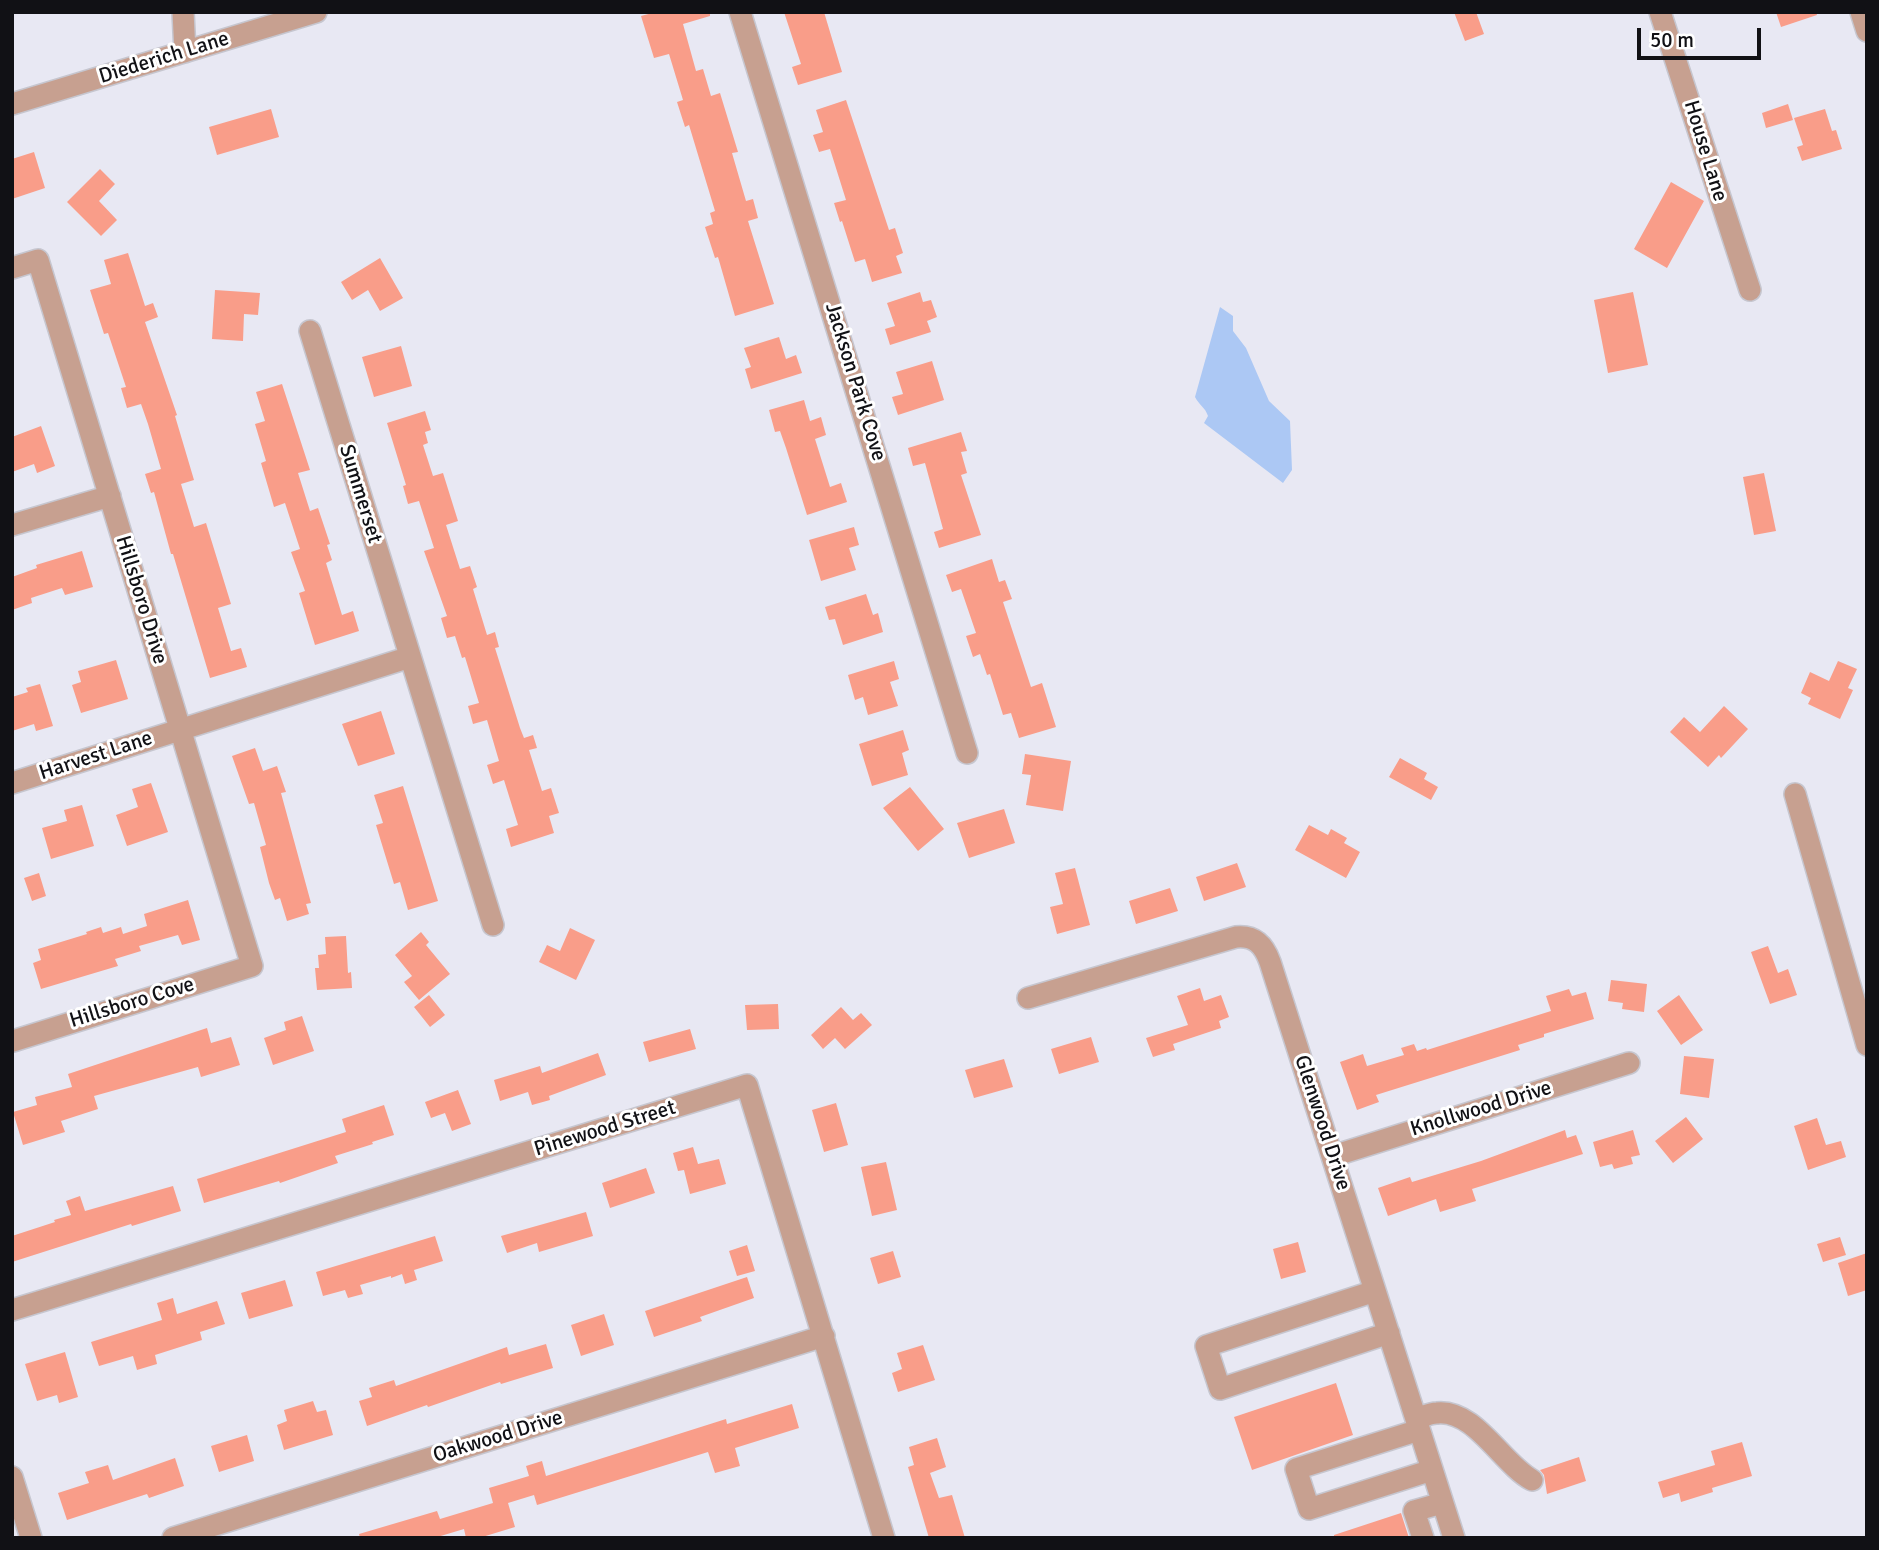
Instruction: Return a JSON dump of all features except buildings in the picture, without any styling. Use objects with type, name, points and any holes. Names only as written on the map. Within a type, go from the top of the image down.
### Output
[{"type":"street","points":[[183,12],[185,52]]},
{"type":"street","name":"Diederich Lane","points":[[12,104],[316,12]]},
{"type":"street","name":"Jackson Park Cove","points":[[740,12],[967,753]]},
{"type":"street","name":"House Lane","points":[[1660,12],[1751,290]]},
{"type":"street","points":[[1861,12],[1867,31]]},
{"type":"street","name":"Hillsboro Drive","points":[[12,268],[38,260],[252,966]]},
{"type":"street","name":"Summerset","points":[[310,331],[493,925]]},
{"type":"street","points":[[12,525],[110,496]]},
{"type":"street","points":[[180,729],[410,657]]},
{"type":"street","name":"Harvest Lane","points":[[12,783],[180,729]]},
{"type":"street","points":[[1795,794],[1867,1045]]},
{"type":"street","name":"Glenwood Drive","points":[[1028,998],[1236,937],[1251,937],[1263,945],[1454,1538]]},
{"type":"street","name":"Hillsboro Cove","points":[[13,1041],[252,966]]},
{"type":"street","name":"Knollwood Drive","points":[[1333,1156],[1629,1062]]},
{"type":"street","name":"Pinewood Street","points":[[12,1310],[747,1085],[884,1538]]},
{"type":"street","points":[[1375,1290],[1206,1346],[1220,1389],[1389,1333]]},
{"type":"street","name":"Oakwood Drive","points":[[173,1538],[824,1336]]},
{"type":"street","points":[[1432,1470],[1309,1508],[1296,1469],[1418,1425],[1437,1413],[1455,1415],[1486,1436],[1510,1463],[1532,1480]]},
{"type":"street","points":[[12,1477],[31,1538]]},
{"type":"street","points":[[1423,1538],[1415,1511],[1442,1503]]},
{"type":"water","points":[[1220,307],[1233,316],[1233,331],[1246,348],[1269,401],[1290,421],[1292,470],[1283,483],[1204,423],[1208,416],[1195,397]]}]
